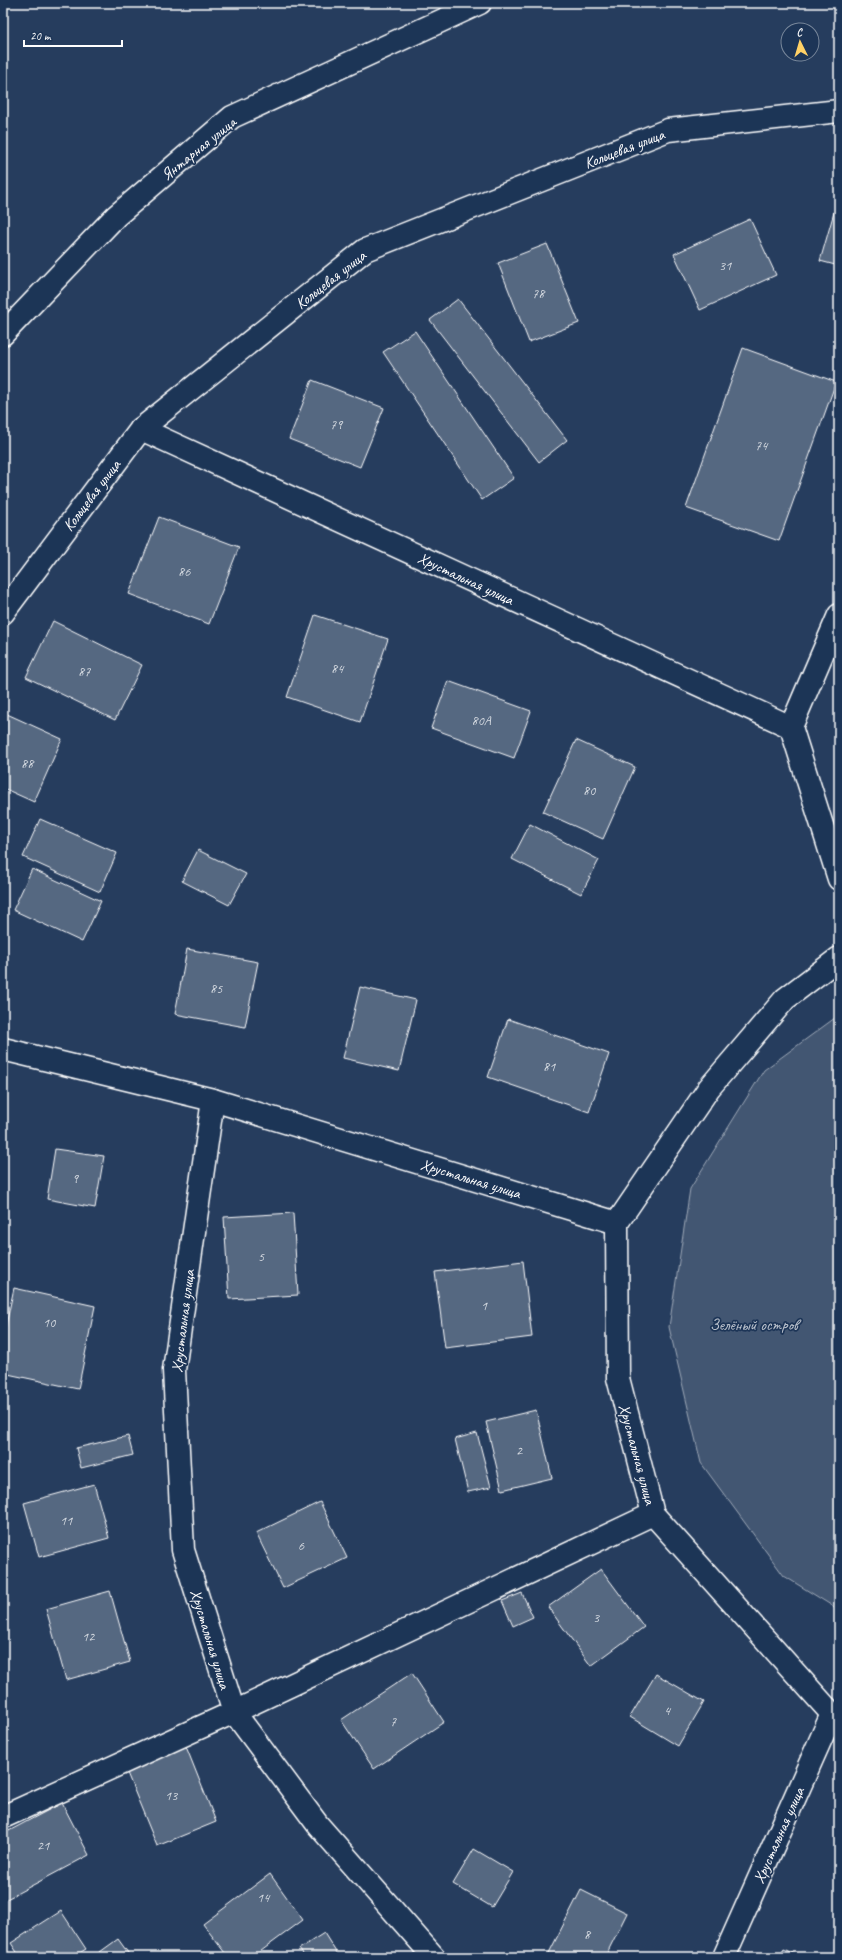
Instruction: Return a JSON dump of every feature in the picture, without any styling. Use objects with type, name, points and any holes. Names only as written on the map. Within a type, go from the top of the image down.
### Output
[{"type":"street","name":"Янтарная улица","points":[[3,334],[116,216],[232,117],[480,3]]},
{"type":"street","name":"Кольцевая улица","points":[[3,613],[141,429],[365,250],[668,130],[839,111]]},
{"type":"street","name":"Хрустальная улица","points":[[141,429],[791,727]]},
{"type":"street","points":[[839,615],[791,727],[839,879]]},
{"type":"street","points":[[616,1223],[709,1088],[785,998],[839,958]]},
{"type":"street","points":[[3,1049],[213,1100]]},
{"type":"street","name":"Хрустальная улица","points":[[434,1957],[318,1825],[234,1712],[183,1550],[174,1370],[213,1100],[616,1223],[618,1378],[653,1514],[836,1714],[724,1957]]},
{"type":"street","points":[[3,1817],[234,1712],[653,1514]]},
{"type":"green space","name":"Зелёный остров","points":[[839,1015],[839,1610],[784,1576],[701,1463],[669,1327],[690,1189],[764,1070]]},
{"type":"building","points":[[839,195],[839,266],[820,261]]},
{"type":"building","points":[[750,219],[776,275],[700,310],[674,254]]},
{"type":"building","points":[[547,244],[579,323],[529,342],[498,263]]},
{"type":"building","points":[[458,299],[567,440],[539,462],[430,320]]},
{"type":"building","points":[[415,331],[514,478],[482,500],[383,352]]},
{"type":"building","points":[[743,348],[836,382],[779,541],[686,508]]},
{"type":"building","points":[[312,380],[384,408],[360,467],[289,439]]},
{"type":"building","points":[[159,517],[239,547],[209,624],[129,594]]},
{"type":"building","points":[[315,615],[388,639],[360,722],[287,697]]},
{"type":"building","points":[[53,621],[142,665],[115,720],[26,677]]},
{"type":"building","points":[[448,681],[531,711],[514,758],[431,728]]},
{"type":"building","points":[[7,714],[62,739],[34,802],[3,788],[3,723]]},
{"type":"building","points":[[576,740],[635,767],[603,839],[543,812]]},
{"type":"building","points":[[40,819],[117,853],[100,892],[23,857]]},
{"type":"building","points":[[530,824],[599,860],[581,894],[512,859]]},
{"type":"building","points":[[198,850],[246,874],[229,905],[182,881]]},
{"type":"building","points":[[32,869],[101,901],[82,942],[13,910]]},
{"type":"building","points":[[187,949],[258,962],[245,1027],[175,1014]]},
{"type":"building","points":[[360,987],[416,1000],[399,1071],[343,1058]]},
{"type":"building","points":[[508,1019],[609,1054],[589,1112],[488,1077]]},
{"type":"building","points":[[55,1149],[104,1156],[95,1208],[47,1199]]},
{"type":"building","points":[[293,1213],[298,1295],[229,1299],[224,1217]]},
{"type":"building","points":[[523,1261],[532,1337],[445,1348],[435,1272]]},
{"type":"building","points":[[14,1288],[95,1306],[78,1389],[3,1373],[3,1339]]},
{"type":"building","points":[[536,1410],[552,1478],[502,1490],[486,1422]]},
{"type":"building","points":[[477,1433],[491,1487],[468,1492],[455,1439]]},
{"type":"building","points":[[128,1436],[133,1455],[81,1468],[76,1448]]},
{"type":"building","points":[[94,1484],[109,1538],[39,1557],[24,1503]]},
{"type":"building","points":[[320,1502],[347,1558],[283,1588],[256,1533]]},
{"type":"building","points":[[601,1569],[644,1627],[591,1666],[548,1607]]},
{"type":"building","points":[[110,1591],[130,1662],[66,1680],[46,1609]]},
{"type":"building","points":[[522,1593],[533,1617],[513,1626],[502,1601]]},
{"type":"building","points":[[412,1673],[444,1722],[374,1769],[341,1720]]},
{"type":"building","points":[[656,1674],[704,1702],[678,1746],[630,1717]]},
{"type":"building","points":[[185,1744],[216,1822],[157,1846],[125,1768]]},
{"type":"building","points":[[62,1803],[89,1855],[3,1901],[3,1834]]},
{"type":"building","points":[[474,1849],[513,1872],[492,1907],[453,1884]]},
{"type":"building","points":[[270,1874],[303,1920],[253,1957],[228,1957],[203,1924]]},
{"type":"building","points":[[581,1890],[627,1913],[605,1957],[551,1957],[548,1955]]},
{"type":"building","points":[[61,1911],[86,1949],[73,1957],[20,1957],[11,1943]]},
{"type":"building","points":[[324,1933],[339,1957],[305,1957],[299,1949]]},
{"type":"building","points":[[118,1939],[131,1957],[93,1957]]},
{"type":"building","points":[[784,1949],[800,1957],[779,1957]]}]
